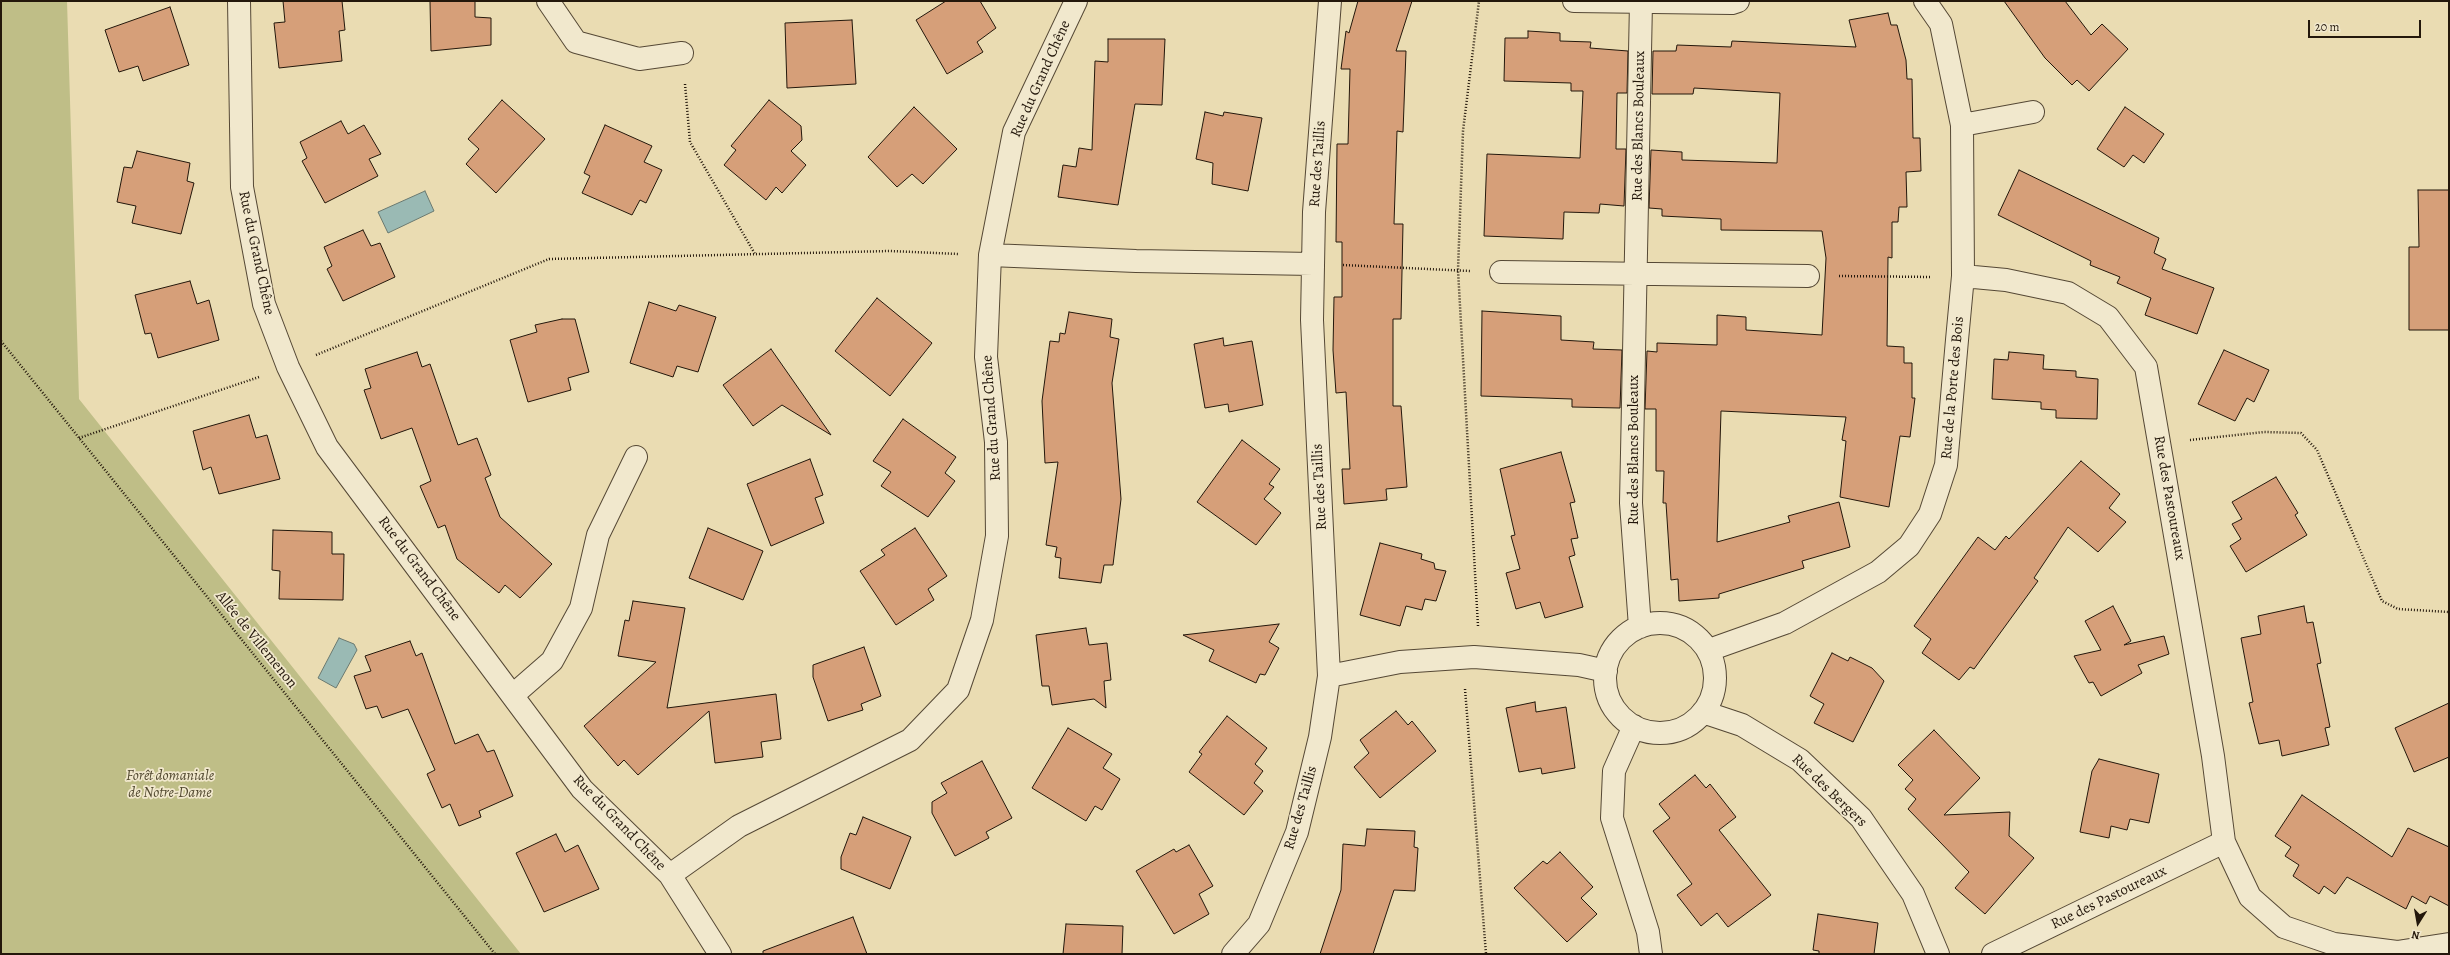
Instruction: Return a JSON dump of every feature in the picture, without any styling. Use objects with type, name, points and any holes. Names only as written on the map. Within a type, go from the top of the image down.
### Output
[{"type":"street","name":"Rue du Grand Chêne","points":[[239,1],[242,187],[264,304],[288,367],[327,447],[582,789],[670,875],[739,826],[910,740],[958,690],[982,620],[998,536],[996,442],[986,357],[990,255],[1014,132],[1076,1]]},
{"type":"street","points":[[548,1],[576,42],[639,59],[682,53]]},
{"type":"street","name":"Rue des Taillis","points":[[1233,954],[1259,924],[1297,832],[1320,737],[1329,676],[1312,328],[1313,264],[1326,39],[1330,1]]},
{"type":"street","points":[[1574,1],[1732,3],[1738,1]]},
{"type":"street","name":"Rue de la Porte des Bois","points":[[1709,650],[1785,623],[1826,602],[1878,572],[1909,546],[1930,514],[1946,465],[1963,276],[1962,125],[1941,24],[1925,1]]},
{"type":"street","name":"Rue des Blancs Bouleaux","points":[[1640,627],[1631,502],[1642,2]]},
{"type":"street","points":[[1962,125],[2033,112]]},
{"type":"street","points":[[990,255],[1136,261],[1313,264]]},
{"type":"street","points":[[1501,272],[1808,276]]},
{"type":"street","name":"Rue des Pastoureaux","points":[[1963,276],[2006,280],[2068,293],[2108,317],[2146,367],[2213,756],[2224,842],[2250,897],[2284,927],[2334,944],[2397,952],[2449,944]]},
{"type":"street","points":[[513,695],[552,661],[581,608],[598,535],[636,456]]},
{"type":"street","points":[[1655,623],[1671,623],[1686,629],[1699,638],[1709,650],[1714,666],[1716,682],[1712,698],[1703,712],[1692,722],[1678,730],[1663,733],[1648,731],[1634,726],[1621,716],[1612,702],[1606,687],[1606,671],[1609,657],[1616,644],[1627,634],[1640,627],[1655,623]]},
{"type":"street","points":[[1329,676],[1400,662],[1474,657],[1579,665],[1606,671]]},
{"type":"street","name":"Rue des Bergers","points":[[1703,712],[1742,725],[1800,760],[1861,818],[1912,894],[1938,954]]},
{"type":"street","points":[[1634,726],[1614,771],[1612,818],[1648,932],[1651,954]]},
{"type":"street","name":"Rue des Pastoureaux","points":[[1993,954],[2224,842]]},
{"type":"street","points":[[670,875],[720,954]]},
{"type":"path","points":[[1479,1],[1463,131],[1458,270],[1478,627],[1474,657],[1465,688],[1486,954]]},
{"type":"path","points":[[682,53],[690,142],[755,254]]},
{"type":"path","points":[[79,438],[288,367],[549,259],[890,251],[990,255]]},
{"type":"path","points":[[1313,264],[1501,272]]},
{"type":"path","points":[[1808,276],[1963,276]]},
{"type":"path","name":"Allée de Villemenon","points":[[1,341],[495,954]]},
{"type":"path","points":[[2160,443],[2264,432],[2301,433],[2316,450],[2382,600],[2398,610],[2449,612]]},
{"type":"green space","name":"Forêt domaniale de Notre-Dame","points":[[1,1],[67,1],[79,399],[521,954],[1,954]]},
{"type":"water","points":[[425,191],[434,211],[388,233],[378,212]]},
{"type":"water","points":[[339,638],[354,644],[357,650],[336,688],[318,678]]},
{"type":"building","points":[[283,1],[342,1],[345,30],[339,31],[342,61],[279,68],[274,23],[285,22]]},
{"type":"building","points":[[430,1],[475,1],[475,17],[491,18],[491,45],[431,51]]},
{"type":"building","points":[[946,1],[980,1],[996,28],[977,42],[983,52],[947,74],[916,20]]},
{"type":"building","points":[[1358,1],[1412,1],[1396,51],[1406,51],[1403,132],[1397,131],[1394,224],[1403,224],[1401,319],[1393,319],[1393,406],[1401,406],[1407,487],[1386,489],[1387,500],[1344,504],[1342,469],[1350,469],[1346,392],[1336,393],[1333,350],[1334,297],[1342,297],[1342,242],[1336,242],[1337,144],[1348,144],[1350,69],[1341,69],[1346,31],[1349,33]]},
{"type":"building","points":[[2004,1],[2065,1],[2091,35],[2102,24],[2128,49],[2089,91],[2077,80],[2072,85],[2045,58]]},
{"type":"building","points":[[170,7],[189,65],[143,81],[138,66],[119,72],[105,30]]},
{"type":"building","points":[[1888,13],[1891,25],[1897,25],[1906,60],[1907,79],[1912,79],[1913,138],[1920,138],[1921,171],[1906,172],[1907,207],[1899,207],[1898,222],[1892,222],[1892,258],[1888,257],[1887,346],[1904,347],[1904,363],[1912,363],[1912,398],[1915,398],[1910,437],[1900,436],[1889,507],[1840,497],[1846,441],[1842,440],[1846,417],[1721,411],[1717,542],[1790,522],[1788,516],[1839,502],[1850,547],[1802,561],[1804,568],[1719,594],[1719,598],[1679,601],[1678,579],[1671,580],[1666,503],[1663,503],[1664,471],[1656,471],[1656,409],[1645,409],[1647,351],[1657,352],[1657,343],[1717,345],[1717,315],[1746,317],[1746,330],[1822,335],[1826,258],[1822,231],[1721,230],[1721,219],[1662,216],[1662,209],[1649,208],[1651,150],[1682,152],[1682,160],[1777,163],[1780,93],[1694,88],[1693,94],[1652,94],[1653,51],[1676,51],[1677,45],[1731,47],[1732,41],[1856,47],[1849,20]]},
{"type":"building","points":[[852,20],[856,84],[787,88],[785,23]]},
{"type":"building","points":[[1528,31],[1560,33],[1560,41],[1591,42],[1590,48],[1628,51],[1627,93],[1617,93],[1616,149],[1626,149],[1624,206],[1600,204],[1599,213],[1564,212],[1563,239],[1484,236],[1487,154],[1580,158],[1583,91],[1571,91],[1571,83],[1504,81],[1505,38],[1528,38]]},
{"type":"building","points":[[1108,39],[1165,39],[1162,105],[1135,104],[1118,205],[1058,197],[1063,165],[1076,167],[1079,148],[1092,150],[1095,61],[1108,62]]},
{"type":"building","points":[[502,100],[545,139],[496,193],[466,164],[479,149],[468,139]]},
{"type":"building","points":[[769,100],[801,126],[802,140],[791,151],[806,165],[782,193],[776,187],[766,200],[724,165],[736,150],[731,146]]},
{"type":"building","points":[[914,107],[957,149],[923,184],[912,174],[897,187],[868,157]]},
{"type":"building","points":[[2125,107],[2164,134],[2144,163],[2133,155],[2124,167],[2097,149]]},
{"type":"building","points":[[1205,112],[1223,116],[1224,112],[1262,118],[1248,191],[1212,184],[1213,163],[1196,159]]},
{"type":"building","points":[[341,121],[348,134],[364,125],[381,154],[369,159],[378,176],[325,203],[302,161],[307,158],[300,142]]},
{"type":"building","points":[[605,125],[652,146],[644,162],[662,170],[646,203],[640,200],[632,215],[582,193],[590,176],[584,173]]},
{"type":"building","points":[[137,151],[190,163],[187,181],[194,183],[181,234],[132,223],[136,206],[117,202],[124,167],[132,168]]},
{"type":"building","points":[[2019,170],[2159,238],[2154,253],[2166,259],[2162,269],[2214,288],[2197,334],[2145,315],[2151,298],[2117,283],[2120,277],[2090,265],[2091,261],[1998,215]]},
{"type":"building","points":[[2418,190],[2449,190],[2449,330],[2409,330],[2409,247],[2419,247]]},
{"type":"building","points":[[363,230],[371,246],[380,243],[395,277],[343,301],[327,269],[332,266],[324,247]]},
{"type":"building","points":[[190,281],[197,304],[209,300],[219,340],[158,358],[151,333],[145,334],[135,295]]},
{"type":"building","points":[[877,298],[932,343],[890,396],[835,351]]},
{"type":"building","points":[[649,302],[676,311],[679,305],[716,317],[698,372],[677,366],[673,377],[630,363]]},
{"type":"building","points":[[1482,311],[1561,316],[1561,340],[1594,342],[1593,349],[1622,350],[1620,408],[1572,407],[1572,399],[1481,396]]},
{"type":"building","points":[[1069,312],[1112,319],[1110,337],[1119,339],[1112,383],[1121,499],[1113,565],[1104,565],[1101,583],[1059,578],[1061,558],[1055,557],[1057,547],[1046,545],[1058,462],[1045,463],[1042,401],[1050,341],[1059,342],[1060,333],[1065,334]]},
{"type":"building","points":[[562,319],[575,319],[589,372],[568,378],[571,390],[528,402],[510,340],[537,332],[535,325]]},
{"type":"building","points":[[1223,338],[1224,346],[1252,341],[1263,405],[1229,412],[1228,404],[1205,408],[1194,344]]},
{"type":"building","points":[[771,349],[831,435],[782,405],[753,426],[723,385]]},
{"type":"building","points":[[2224,350],[2269,370],[2254,402],[2247,398],[2235,421],[2198,404]]},
{"type":"building","points":[[417,352],[422,367],[430,364],[458,445],[477,438],[491,475],[485,478],[500,517],[552,564],[520,598],[505,585],[499,593],[457,559],[445,525],[438,528],[420,486],[431,481],[412,428],[381,439],[364,390],[371,388],[365,369]]},
{"type":"building","points":[[2009,352],[2044,355],[2043,369],[2076,371],[2076,377],[2098,379],[2097,419],[2056,418],[2056,410],[2041,409],[2041,402],[1992,399],[1994,359],[2008,360]]},
{"type":"building","points":[[249,415],[256,438],[267,435],[280,479],[219,494],[211,467],[203,470],[193,431]]},
{"type":"building","points":[[903,419],[956,457],[945,473],[955,481],[928,517],[881,486],[891,472],[873,461]]},
{"type":"building","points":[[1242,440],[1280,469],[1269,484],[1274,487],[1264,499],[1281,513],[1256,545],[1197,502]]},
{"type":"building","points":[[1561,452],[1575,502],[1570,503],[1578,538],[1571,539],[1575,555],[1569,557],[1583,607],[1545,618],[1540,602],[1516,609],[1506,573],[1520,569],[1511,536],[1515,535],[1500,469]]},
{"type":"building","points":[[810,459],[823,495],[815,498],[824,523],[771,546],[747,484]]},
{"type":"building","points":[[2081,461],[2120,494],[2109,508],[2126,522],[2098,552],[2068,527],[2034,578],[2038,581],[1974,669],[1970,667],[1959,680],[1922,653],[1931,639],[1914,626],[1978,537],[1995,550],[2006,536],[2009,539]]},
{"type":"building","points":[[2276,477],[2298,513],[2295,515],[2307,535],[2246,572],[2230,546],[2241,539],[2232,524],[2242,519],[2232,502]]},
{"type":"building","points":[[708,528],[763,551],[743,600],[689,578]]},
{"type":"building","points":[[915,528],[947,576],[928,589],[934,600],[896,625],[860,571],[885,555],[881,550]]},
{"type":"building","points":[[273,530],[332,532],[332,554],[344,554],[343,600],[279,599],[280,571],[272,570]]},
{"type":"building","points":[[1380,543],[1422,554],[1421,559],[1434,563],[1435,569],[1446,571],[1436,601],[1425,599],[1422,610],[1406,606],[1400,626],[1360,615]]},
{"type":"building","points":[[633,601],[685,608],[667,708],[776,694],[781,739],[761,742],[763,757],[715,763],[709,711],[638,775],[624,760],[618,766],[584,726],[656,662],[618,656],[625,620],[629,621]]},
{"type":"building","points":[[2113,606],[2131,641],[2124,645],[2164,636],[2169,654],[2138,665],[2142,673],[2101,696],[2093,682],[2089,683],[2074,656],[2101,650],[2085,621]]},
{"type":"building","points":[[2304,606],[2307,623],[2313,622],[2321,663],[2317,664],[2330,727],[2325,728],[2329,745],[2282,756],[2279,740],[2259,744],[2249,703],[2253,702],[2241,638],[2261,634],[2258,616]]},
{"type":"building","points":[[1279,624],[1269,642],[1279,648],[1265,675],[1260,674],[1256,683],[1209,661],[1214,650],[1183,635]]},
{"type":"building","points":[[1086,628],[1089,645],[1107,643],[1111,680],[1104,681],[1106,708],[1094,699],[1052,705],[1049,686],[1042,686],[1036,635]]},
{"type":"building","points":[[410,641],[416,656],[422,653],[455,744],[478,734],[487,752],[494,750],[513,796],[479,811],[481,817],[459,826],[450,804],[442,808],[427,774],[435,770],[408,709],[382,718],[377,706],[366,709],[354,676],[371,671],[365,656]]},
{"type":"building","points":[[864,647],[881,696],[861,704],[863,710],[828,721],[813,677],[813,665]]},
{"type":"building","points":[[1832,653],[1848,661],[1850,657],[1872,668],[1884,681],[1853,742],[1814,723],[1824,704],[1810,696]]},
{"type":"building","points":[[1535,702],[1536,712],[1566,707],[1575,768],[1542,774],[1541,768],[1519,772],[1506,708]]},
{"type":"building","points":[[2449,703],[2449,757],[2414,772],[2395,728]]},
{"type":"building","points":[[1396,711],[1408,725],[1412,721],[1436,751],[1380,798],[1354,767],[1369,753],[1360,740]]},
{"type":"building","points":[[1227,716],[1267,748],[1255,764],[1263,771],[1254,783],[1263,791],[1244,815],[1189,772],[1202,754],[1199,752]]},
{"type":"building","points":[[1068,728],[1112,754],[1103,768],[1120,779],[1102,810],[1095,806],[1086,821],[1032,788]]},
{"type":"building","points":[[1934,730],[1980,778],[1944,815],[2010,812],[2009,836],[2034,858],[1985,914],[1955,888],[1969,872],[1908,809],[1916,799],[1905,789],[1913,780],[1898,765]]},
{"type":"building","points":[[2099,759],[2159,774],[2149,823],[2130,819],[2127,830],[2111,826],[2109,838],[2080,832],[2092,771]]},
{"type":"building","points":[[982,761],[1012,818],[986,832],[989,838],[955,856],[932,813],[932,802],[947,793],[941,783]]},
{"type":"building","points":[[1695,775],[1706,788],[1710,784],[1736,817],[1719,830],[1771,895],[1728,927],[1717,913],[1701,926],[1677,895],[1692,884],[1653,831],[1670,818],[1659,804]]},
{"type":"building","points":[[2302,795],[2392,857],[2408,828],[2449,847],[2449,906],[2430,896],[2426,904],[2412,896],[2406,909],[2347,877],[2335,894],[2324,886],[2319,894],[2293,876],[2299,865],[2285,856],[2291,847],[2275,836]]},
{"type":"building","points":[[863,817],[911,837],[890,889],[841,869],[841,857],[850,833],[856,835]]},
{"type":"building","points":[[1367,829],[1415,831],[1414,847],[1418,848],[1415,891],[1394,890],[1373,954],[1320,954],[1341,890],[1343,844],[1365,846]]},
{"type":"building","points":[[556,834],[565,852],[578,845],[599,889],[544,912],[516,853]]},
{"type":"building","points":[[1189,845],[1213,886],[1199,894],[1209,914],[1174,934],[1136,871],[1174,849],[1176,852]]},
{"type":"building","points":[[1560,852],[1593,887],[1581,898],[1597,914],[1567,942],[1514,888],[1543,861],[1547,864]]},
{"type":"building","points":[[1818,914],[1878,923],[1874,954],[1819,954],[1819,951],[1813,950]]},
{"type":"building","points":[[853,917],[867,954],[763,954],[763,951]]},
{"type":"building","points":[[1066,924],[1123,926],[1122,954],[1063,954]]}]
